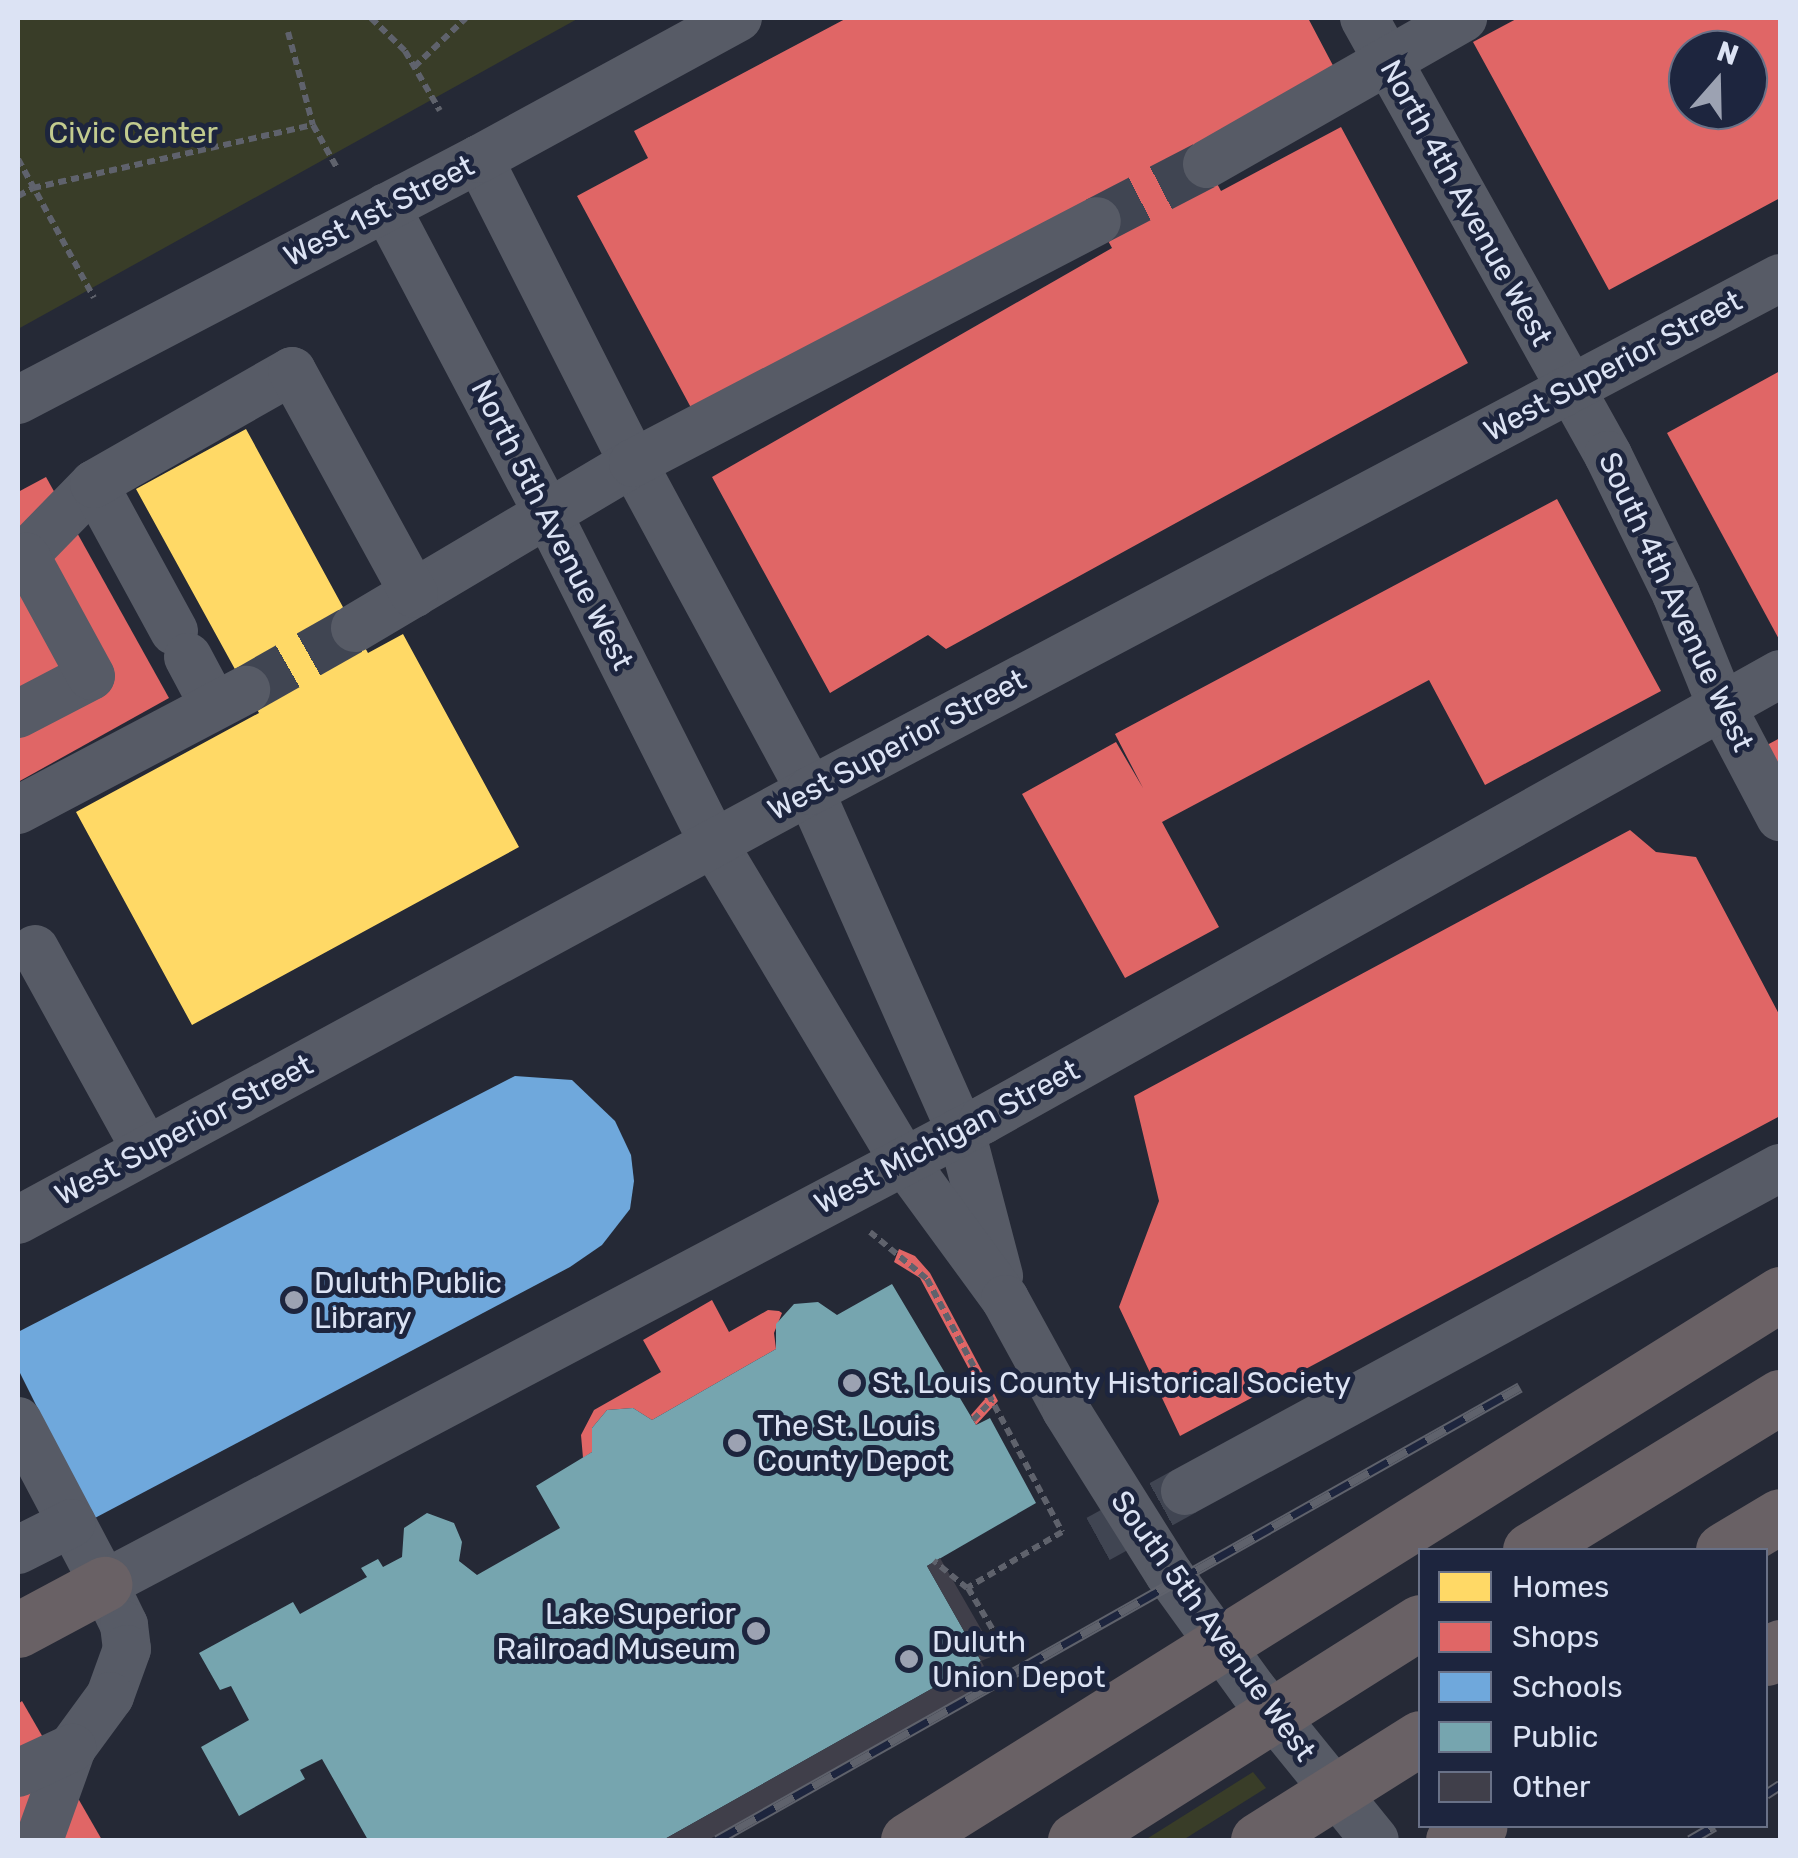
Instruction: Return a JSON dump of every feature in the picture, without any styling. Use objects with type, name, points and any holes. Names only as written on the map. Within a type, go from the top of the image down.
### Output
[{"type":"highway","points":[[908,1840],[1780,1294]]},
{"type":"highway","points":[[1533,1548],[1780,1398]]},
{"type":"highway","points":[[1726,1548],[1780,1516]]},
{"type":"highway","points":[[18,1630],[104,1584]]},
{"type":"highway","points":[[1075,1840],[1418,1623]]},
{"type":"highway","points":[[1258,1840],[1413,1743]]},
{"type":"highway","points":[[1453,1840],[1475,1828]]},
{"type":"street","name":"West 1st Street","points":[[18,400],[479,159],[738,18]]},
{"type":"street","points":[[1206,164],[1375,38],[1463,18]]},
{"type":"street","name":"North 4th Avenue West","points":[[1375,38],[1568,388]]},
{"type":"street","points":[[479,159],[633,463],[810,791]]},
{"type":"street","name":"North 5th Avenue West","points":[[386,207],[548,514],[714,844]]},
{"type":"street","points":[[355,628],[633,463],[1097,222]]},
{"type":"street","name":"West Superior Street","points":[[18,1220],[810,791],[1780,278]]},
{"type":"street","points":[[18,714],[90,676],[22,560],[94,484],[292,372],[414,594]]},
{"type":"street","name":"South 4th Avenue West","points":[[1568,388],[1608,455],[1676,594],[1721,705],[1780,817]]},
{"type":"street","points":[[18,810],[230,698],[181,644],[94,484]]},
{"type":"street","name":"West Michigan Street","points":[[104,1584],[962,1131],[1780,674]]},
{"type":"street","name":"South 5th Avenue West","points":[[810,791],[962,1131],[1005,1298]]},
{"type":"street","name":"South 5th Avenue West","points":[[714,844],[904,1161],[1005,1298],[1114,1492],[1219,1644],[1374,1840]]},
{"type":"street","points":[[35,949],[146,1150]]},
{"type":"street","points":[[1185,1491],[1780,1168]]},
{"type":"street","points":[[18,1421],[124,1625],[127,1649],[110,1696],[72,1748],[38,1840]]},
{"type":"street","points":[[18,1550],[72,1523]]},
{"type":"street","points":[[18,1773],[72,1748]]},
{"type":"path","points":[[371,18],[405,51],[440,111]]},
{"type":"path","points":[[414,67],[466,18]]},
{"type":"path","points":[[288,32],[313,125],[338,168]]},
{"type":"path","points":[[18,196],[33,188],[313,125]]},
{"type":"path","points":[[18,159],[94,298]]},
{"type":"path","points":[[869,1231],[927,1278],[1062,1532],[968,1588]]},
{"type":"path","points":[[973,1420],[992,1400]]},
{"type":"path","points":[[934,1562],[968,1588],[1008,1655]]},
{"type":"green space","name":"Civic Center","points":[[18,18],[579,18],[18,329]]},
{"type":"green space","points":[[1253,1772],[1266,1788],[1183,1840],[1145,1840]]},
{"type":"building: Homes","points":[[246,429],[368,653],[403,634],[519,847],[192,1025],[76,812],[259,713],[136,489]]},
{"type":"building: Shops","points":[[847,18],[1308,18],[1338,75],[1199,150],[1221,191],[1341,127],[1468,363],[946,649],[928,635],[830,693],[712,477],[1112,248],[1090,208],[696,417],[577,196],[648,158],[634,131]]},
{"type":"building: Shops","points":[[1518,18],[1780,18],[1780,198],[1609,290],[1473,42]]},
{"type":"building: Shops","points":[[1780,371],[1780,641],[1667,433]]},
{"type":"building: Shops","points":[[46,477],[169,698],[18,782],[18,492]]},
{"type":"building: Shops","points":[[1557,499],[1661,691],[1485,785],[1429,680],[1162,822],[1219,927],[1125,978],[1022,794],[1116,742],[1143,788],[1115,734]]},
{"type":"building: Shops","points":[[1780,738],[1780,770],[1767,745]]},
{"type":"building: Shops","points":[[1630,830],[1656,852],[1696,857],[1780,1016],[1780,1116],[1180,1436],[1119,1307],[1159,1201],[1134,1096]]},
{"type":"building: Shops","points":[[899,1249],[915,1256],[930,1273],[998,1401],[976,1425],[971,1415],[985,1399],[920,1278],[894,1262]]},
{"type":"building: Shops","points":[[712,1300],[729,1332],[768,1310],[782,1313],[774,1333],[776,1349],[652,1420],[633,1408],[607,1410],[592,1428],[592,1452],[583,1458],[581,1435],[594,1410],[661,1372],[643,1340]]},
{"type":"building: Shops","points":[[22,1701],[102,1840],[18,1840],[18,1704]]},
{"type":"building: Schools","name":"Duluth Public Library","points":[[515,1076],[572,1080],[615,1121],[631,1155],[634,1181],[630,1209],[602,1245],[570,1267],[93,1519],[18,1369],[18,1332]]},
{"type":"building: Public","points":[[892,1284],[976,1425],[990,1418],[1036,1503],[927,1566],[981,1661],[663,1840],[368,1840],[322,1759],[300,1770],[305,1779],[239,1816],[201,1747],[249,1720],[231,1686],[220,1690],[199,1653],[293,1602],[300,1614],[367,1577],[361,1568],[378,1559],[383,1567],[402,1557],[404,1528],[427,1513],[454,1523],[462,1542],[459,1561],[477,1575],[560,1528],[536,1486],[592,1452],[592,1428],[607,1410],[633,1408],[652,1420],[776,1349],[776,1324],[794,1304],[818,1302],[837,1315]]},
{"type":"building: Other","points":[[940,1558],[996,1655],[981,1661],[927,1566]]},
{"type":"building: Other","points":[[981,1661],[992,1680],[708,1840],[663,1840]]},
{"type":"tunnel","points":[[1097,221],[1207,164]]},
{"type":"tunnel","points":[[246,690],[355,628]]},
{"type":"tunnel","points":[[1098,1539],[1185,1491]]},
{"type":"railway","points":[[717,1840],[1520,1387]]},
{"type":"railway","points":[[1768,1793],[1780,1785]]},
{"type":"railway","points":[[1690,1840],[1711,1828]]},
{"type":"place","name":"Duluth Public Library","points":[[294,1300]]},
{"type":"place","name":"St. Louis County Historical Society","points":[[852,1383]]},
{"type":"place","name":"The St. Louis County Depot","points":[[737,1443]]},
{"type":"place","name":"Lake Superior Railroad Museum","points":[[756,1631]]},
{"type":"place","name":"Duluth Union Depot","points":[[909,1659]]}]
